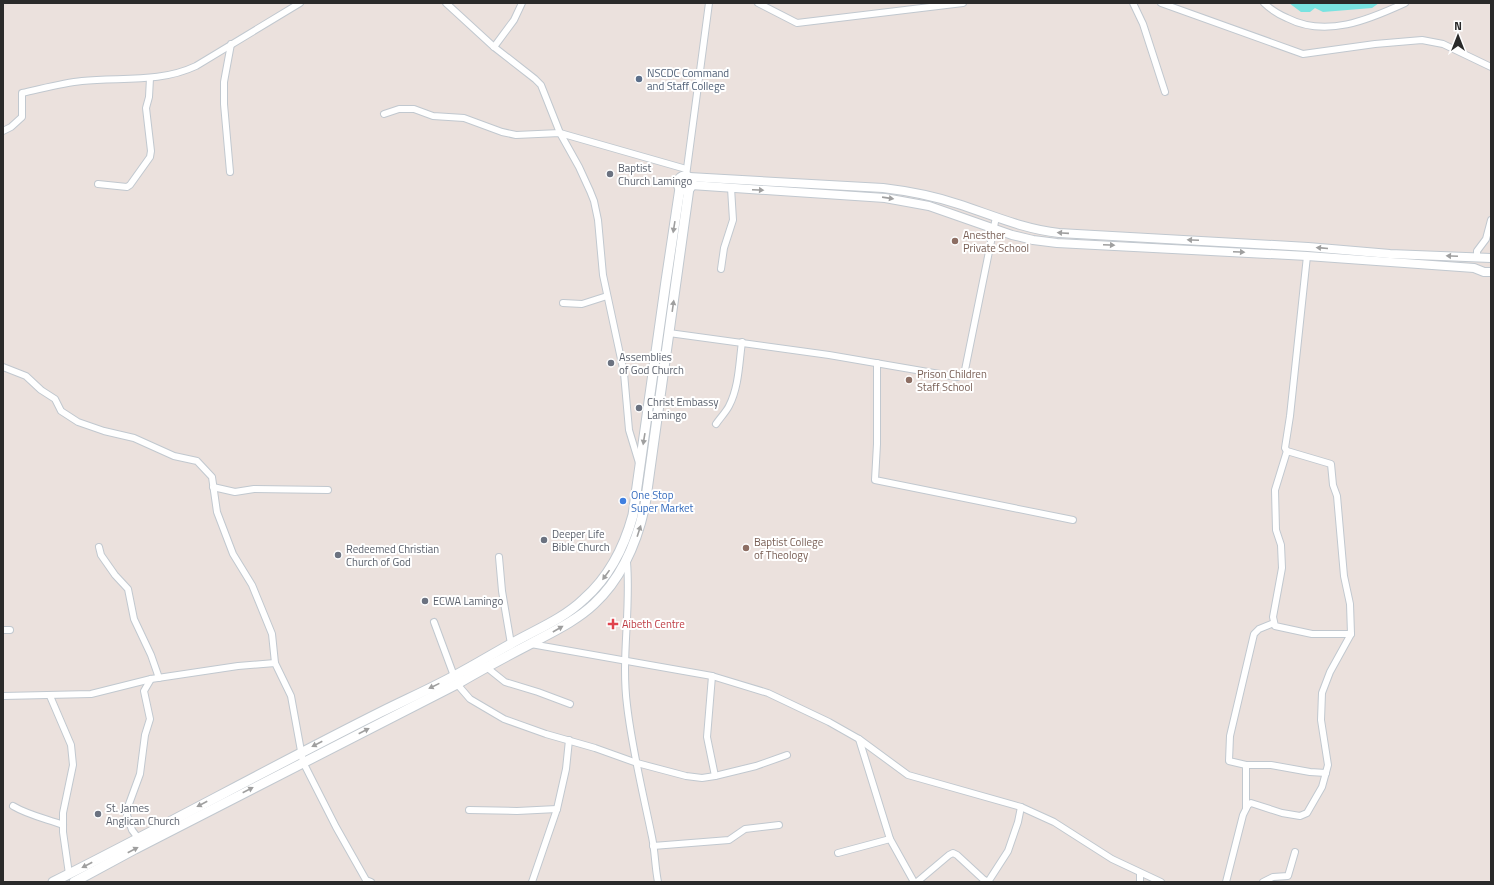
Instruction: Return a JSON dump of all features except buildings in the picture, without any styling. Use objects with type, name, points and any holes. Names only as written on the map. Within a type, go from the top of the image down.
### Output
[{"type":"main road","points":[[483,664],[531,644],[572,621],[594,604],[605,593],[627,562],[635,543],[645,505],[669,333],[687,180]]},
{"type":"main road","points":[[53,882],[72,878],[135,849],[303,762],[456,680],[483,664],[511,644],[544,627],[573,608],[606,576],[622,548],[630,528],[636,501],[640,465],[687,180]]},
{"type":"main road","points":[[72,878],[138,838],[302,752],[456,680]]},
{"type":"street","points":[[3,131],[11,127],[22,117],[22,93],[82,81],[150,78],[184,72],[300,3]]},
{"type":"street","points":[[446,3],[494,47],[535,79],[541,86],[560,133],[579,167],[594,201],[598,220],[603,275],[624,372],[629,430],[640,465]]},
{"type":"street","points":[[494,47],[514,20],[522,3]]},
{"type":"street","points":[[687,180],[709,3]]},
{"type":"street","points":[[758,3],[797,23],[963,3]]},
{"type":"street","points":[[1133,3],[1143,24],[1165,92]]},
{"type":"street","points":[[1161,3],[1303,54],[1375,44],[1422,40],[1444,44],[1491,67]]},
{"type":"street","points":[[1264,3],[1271,10],[1295,22],[1317,27],[1335,27],[1364,20],[1405,3]]},
{"type":"street","points":[[230,172],[224,104],[224,82],[231,44]]},
{"type":"street","points":[[98,184],[126,187],[130,185],[150,157],[151,151],[146,108],[149,97],[150,78]]},
{"type":"street","points":[[384,114],[399,109],[414,109],[433,116],[464,118],[502,132],[516,135],[560,133],[687,180],[731,188],[885,198],[929,206],[1012,235],[1057,243],[1307,256],[1474,268],[1484,272],[1491,272]]},
{"type":"street","points":[[687,180],[903,190],[958,204],[1029,228],[1059,233],[1308,247],[1390,254],[1491,258]]},
{"type":"street","points":[[721,269],[724,248],[733,220],[731,188]]},
{"type":"street","points":[[669,333],[742,342],[877,363],[957,378],[962,375],[965,370],[996,217]]},
{"type":"street","points":[[1474,268],[1477,251],[1486,239],[1491,220]]},
{"type":"street","points":[[1307,256],[1290,416],[1285,448],[1287,451],[1275,490],[1276,530],[1281,546],[1282,568],[1273,617],[1275,626],[1312,634],[1351,634]]},
{"type":"street","points":[[563,303],[582,304],[607,296]]},
{"type":"street","points":[[716,424],[729,406],[733,395],[742,342]]},
{"type":"street","points":[[877,363],[877,444],[875,480],[1073,520]]},
{"type":"street","points":[[3,367],[26,376],[41,390],[55,399],[61,411],[78,422],[134,438],[174,456],[197,461],[212,478],[217,512],[233,554],[252,585],[272,634],[275,663],[291,696],[303,762],[336,827],[367,881]]},
{"type":"street","points":[[1226,882],[1229,876],[1243,815],[1248,805],[1251,803],[1282,813],[1300,816],[1307,813],[1322,787],[1328,765],[1321,720],[1322,694],[1330,672],[1351,634],[1350,604],[1344,576],[1336,496],[1333,485],[1331,464],[1287,451]]},
{"type":"street","points":[[213,487],[235,492],[254,488],[328,490]]},
{"type":"street","points":[[99,546],[101,555],[115,575],[128,589],[134,619],[152,655],[159,678]]},
{"type":"street","points":[[499,557],[502,591],[511,644]]},
{"type":"street","points":[[627,562],[629,586],[625,662],[627,704],[653,846],[658,882]]},
{"type":"street","points":[[434,622],[456,680],[470,699],[504,719],[637,763],[686,776],[702,778],[715,776],[756,766],[787,755]]},
{"type":"street","points":[[1274,623],[1259,629],[1254,634],[1230,736],[1229,761],[1246,765],[1271,765],[1310,772],[1326,773]]},
{"type":"street","points":[[531,644],[625,662],[712,676],[768,693],[829,722],[859,739],[908,775],[1021,807],[1054,822],[1112,859],[1162,882]]},
{"type":"street","points":[[3,696],[91,694],[151,679],[238,666],[275,663]]},
{"type":"street","points":[[483,664],[505,682],[570,704]]},
{"type":"street","points":[[712,676],[707,737],[715,776]]},
{"type":"street","points":[[138,838],[132,830],[127,815],[129,804],[140,774],[145,735],[150,719],[144,691],[151,679]]},
{"type":"street","points":[[50,696],[72,745],[73,765],[63,813],[63,825],[72,878]]},
{"type":"street","points":[[859,739],[890,839],[915,882],[949,854],[953,853],[988,882],[1008,851],[1018,822],[1021,807]]},
{"type":"street","points":[[532,882],[557,809],[566,769],[569,740]]},
{"type":"street","points":[[1246,765],[1246,808]]},
{"type":"street","points":[[13,806],[23,812],[63,825]]},
{"type":"street","points":[[469,810],[517,811],[557,809]]},
{"type":"street","points":[[653,846],[730,840],[745,829],[779,825]]},
{"type":"street","points":[[838,853],[890,839]]},
{"type":"street","points":[[1263,882],[1273,877],[1288,876],[1295,852]]},
{"type":"street","points":[[1140,873],[1140,882]]},
{"type":"water","points":[[1289,3],[1379,3],[1372,8],[1323,12],[1315,8],[1310,12],[1301,12]]},
{"type":"place","name":"NSCDC Command and Staff College","points":[[639,79]]},
{"type":"place","name":"Baptist Church Lamingo","points":[[610,174]]},
{"type":"place","name":"Anesther Private School","points":[[955,241]]},
{"type":"place","name":"Assemblies of God Church","points":[[611,363]]},
{"type":"place","name":"Prison Children Staff School","points":[[909,380]]},
{"type":"place","name":"Christ Embassy Lamingo","points":[[639,408]]},
{"type":"place","name":"One Stop Super Market","points":[[623,501]]},
{"type":"place","name":"Deeper Life Bible Church","points":[[544,540]]},
{"type":"place","name":"Baptist College of Theology","points":[[746,548]]},
{"type":"place","name":"Redeemed Christian Church of God","points":[[338,555]]},
{"type":"place","name":"ECWA Lamingo","points":[[425,601]]},
{"type":"place","name":"Aibeth Centre","points":[[613,624]]},
{"type":"place","name":"St. James Anglican Church","points":[[98,814]]}]
